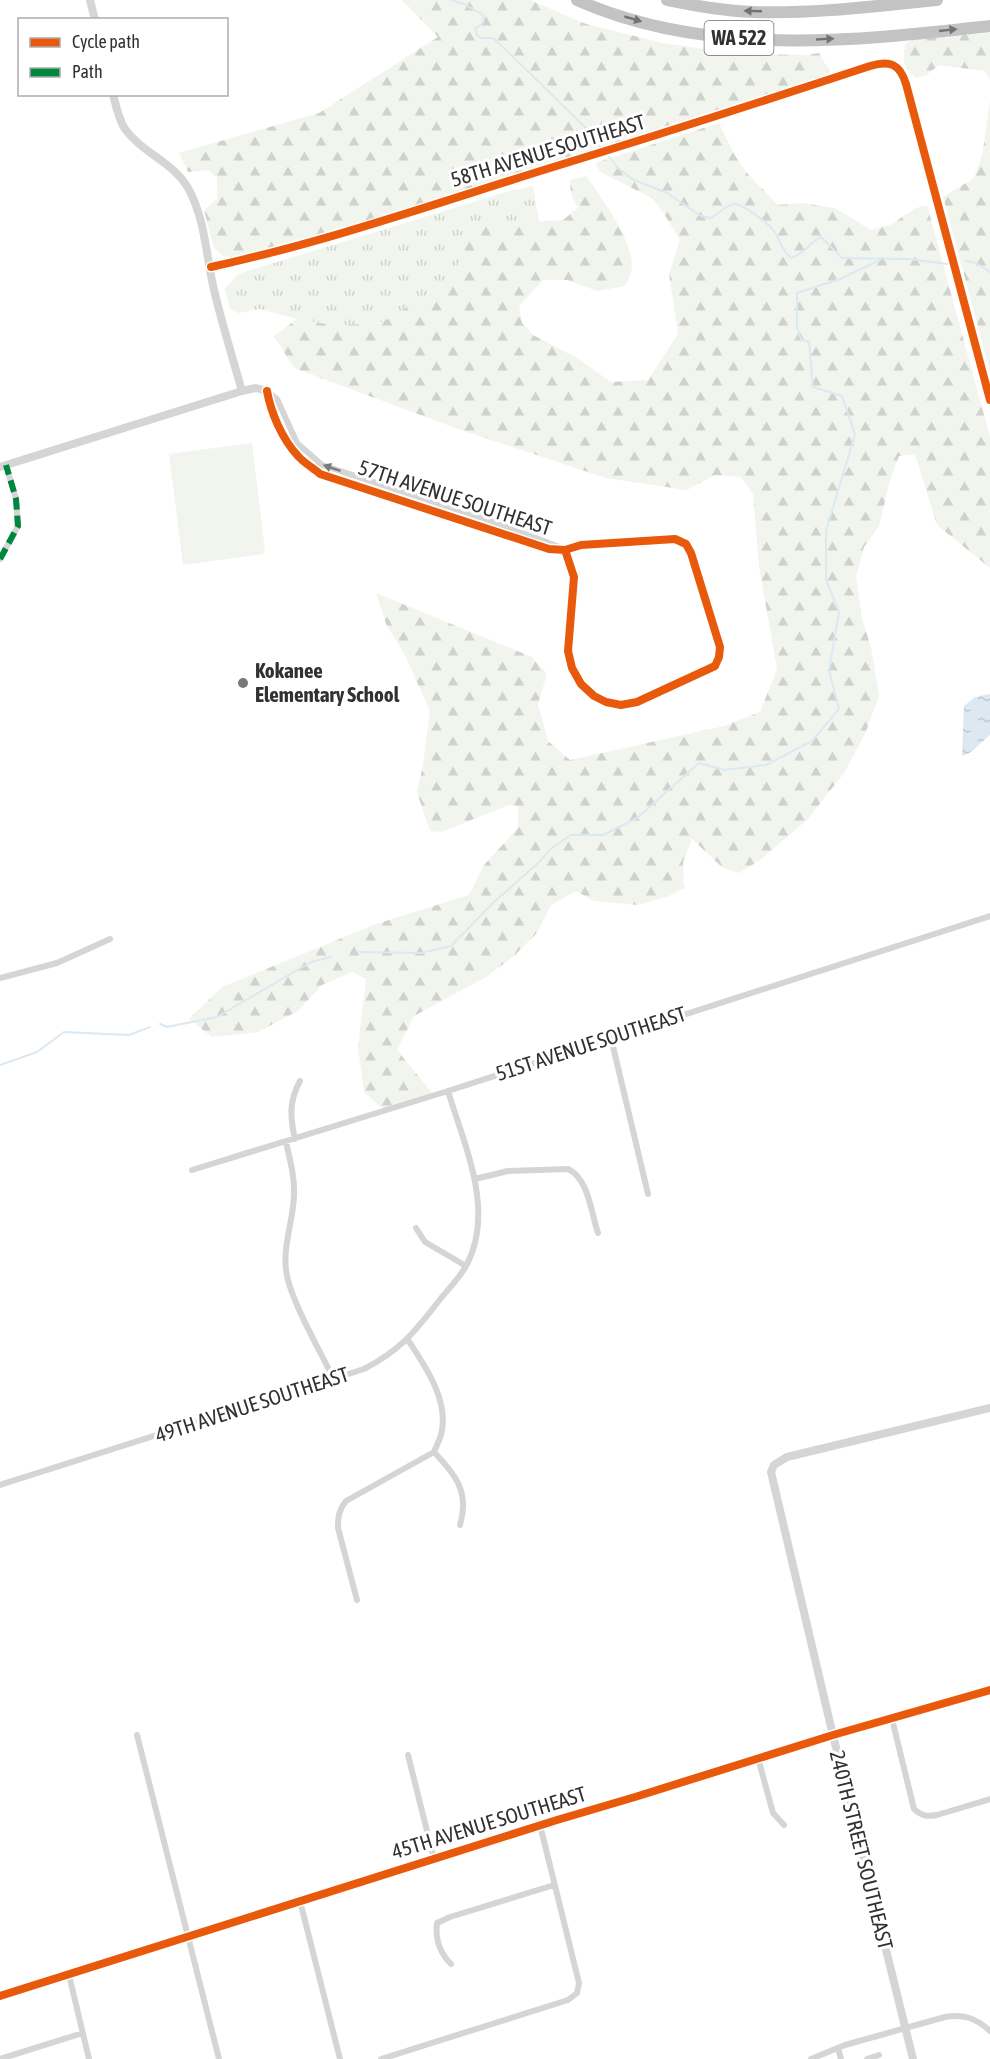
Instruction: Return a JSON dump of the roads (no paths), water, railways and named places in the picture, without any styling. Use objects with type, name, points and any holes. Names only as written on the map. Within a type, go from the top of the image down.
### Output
[{"type":"highway","name":"WA 522","points":[[577,0],[598,9],[666,28],[706,35],[776,41],[906,35],[990,26]]},
{"type":"highway","name":"WA 522","points":[[667,0],[706,8],[753,12],[800,11],[937,0]]},
{"type":"street","points":[[90,0],[94,18]]},
{"type":"street","name":"58TH AVENUE SOUTHEAST","points":[[211,267],[267,255],[361,229],[870,66],[893,63],[899,69],[906,84],[990,400]]},
{"type":"street","points":[[113,96],[117,114],[125,128],[135,140],[177,174],[188,189],[197,212],[211,267],[215,294],[242,391]]},
{"type":"street","points":[[0,559],[18,526],[16,499],[3,466],[242,391],[256,388],[267,391]]},
{"type":"street","name":"57TH AVENUE SOUTHEAST","points":[[267,391],[277,399],[297,443],[322,465],[479,517],[565,550],[574,577],[568,651],[572,668],[581,684],[594,696],[606,702],[619,704],[638,702],[714,666],[719,657],[720,647],[691,553],[686,544],[675,539],[581,545],[565,550],[549,549],[321,474],[297,456],[280,431],[267,391]]},
{"type":"street","points":[[403,502],[405,493]]},
{"type":"street","points":[[475,526],[479,517]]},
{"type":"street","name":"51ST AVENUE SOUTHEAST","points":[[192,1170],[448,1091],[990,916]]},
{"type":"street","points":[[0,978],[57,963],[110,939]]},
{"type":"street","points":[[611,1038],[648,1194]]},
{"type":"street","points":[[295,1139],[291,1122],[292,1096],[300,1081]]},
{"type":"street","name":"49TH AVENUE SOUTHEAST","points":[[0,1485],[334,1380],[364,1369],[384,1358],[408,1340],[466,1266],[475,1243],[478,1221],[475,1179],[448,1091]]},
{"type":"street","points":[[286,1142],[293,1172],[294,1196],[286,1251],[286,1271],[299,1307],[334,1380]]},
{"type":"street","points":[[475,1179],[508,1171],[568,1168],[582,1181],[598,1233]]},
{"type":"street","points":[[416,1228],[425,1242],[466,1266]]},
{"type":"street","points":[[357,1600],[338,1528],[340,1509],[346,1501],[434,1452],[441,1433],[439,1398],[431,1377],[408,1340]]},
{"type":"street","name":"240TH STREET SOUTHEAST","points":[[913,2059],[771,1472],[774,1465],[787,1457],[990,1408]]},
{"type":"street","points":[[434,1452],[453,1472],[460,1488],[465,1509],[460,1524]]},
{"type":"street","name":"45TH AVENUE SOUTHEAST","points":[[0,1996],[540,1825],[833,1735],[990,1690]]},
{"type":"street","points":[[892,1719],[914,1809],[920,1815],[929,1816],[990,1799]]},
{"type":"street","points":[[137,1736],[219,2059]]},
{"type":"street","points":[[408,1755],[434,1859]]},
{"type":"street","points":[[758,1758],[772,1813],[783,1825]]},
{"type":"street","points":[[381,2059],[568,2000],[577,1993],[579,1983],[540,1825]]},
{"type":"street","points":[[451,1964],[442,1956],[436,1933],[437,1923],[554,1885]]},
{"type":"street","points":[[300,1901],[340,2059]]},
{"type":"street","points":[[69,1975],[89,2059]]},
{"type":"street","points":[[811,2059],[904,2027],[959,2015],[979,2021],[988,2029]]},
{"type":"street","points":[[0,2059],[83,2033]]},
{"type":"street","points":[[838,2048],[842,2059]]},
{"type":"street","points":[[867,2059],[879,2055]]},
{"type":"water","points":[[990,694],[990,735],[971,752],[962,756],[964,706],[975,697]]},
{"type":"waterway","points":[[451,0],[464,4],[483,15],[482,24],[475,28],[477,35],[481,38],[493,38],[503,47],[589,131],[602,149]]},
{"type":"waterway","points":[[606,153],[618,168],[632,179],[667,193],[701,216],[711,218],[732,204],[744,208],[771,228],[791,258],[821,237],[842,258],[908,259],[948,264]]},
{"type":"waterway","points":[[359,952],[421,953],[451,946],[552,848],[571,835],[603,835],[637,818],[699,763],[724,770],[766,765],[812,741],[839,709],[829,670],[839,612],[826,580],[826,531],[855,434],[842,396],[813,387],[809,342],[801,339],[797,328],[797,293],[840,279],[880,260]]},
{"type":"waterway","points":[[966,261],[976,263],[990,272]]},
{"type":"waterway","points":[[160,1024],[167,1027],[217,1017],[311,962],[331,957]]},
{"type":"waterway","points":[[0,1065],[37,1052],[64,1032],[129,1035],[150,1027]]},
{"type":"place","name":"Kokanee Elementary School","points":[[243,683]]}]
